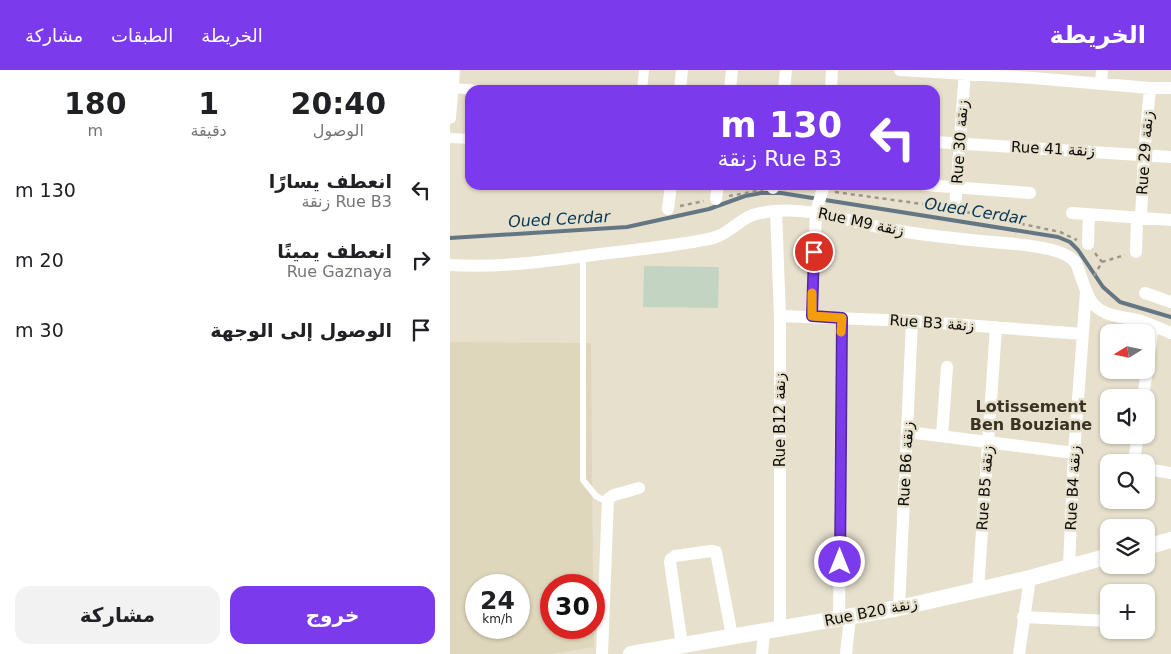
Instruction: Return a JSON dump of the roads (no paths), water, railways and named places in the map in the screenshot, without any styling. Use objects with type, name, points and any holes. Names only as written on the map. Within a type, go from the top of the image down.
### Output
[{"type":"street","points":[[450,118],[454,70]]},
{"type":"street","points":[[642,85],[644,70]]},
{"type":"street","points":[[680,85],[682,70]]},
{"type":"street","points":[[730,85],[732,70]]},
{"type":"street","points":[[784,85],[786,70]]},
{"type":"street","points":[[831,85],[832,70]]},
{"type":"street","points":[[907,70],[1034,74],[1101,83],[1171,88]]},
{"type":"street","points":[[1101,83],[1102,70]]},
{"type":"street","name":"Rue 30 زنقة","points":[[955,209],[965,72]]},
{"type":"street","points":[[452,88],[465,89]]},
{"type":"street","name":"Rue 29 زنقة","points":[[1136,252],[1150,88]]},
{"type":"street","points":[[450,138],[465,139]]},
{"type":"street","name":"Rue 41 زنقة","points":[[940,142],[1171,157]]},
{"type":"street","points":[[940,186],[1030,193]]},
{"type":"street","points":[[668,209],[670,190]]},
{"type":"street","points":[[716,199],[717,190]]},
{"type":"street","points":[[812,316],[816,211],[822,190]]},
{"type":"street","name":"Rue B12 زنقة","points":[[776,211],[780,316],[780,628]]},
{"type":"street","name":"Rue M9 زنقة","points":[[450,265],[518,264],[711,239],[723,235],[749,216],[760,213],[816,211],[899,231],[1031,246],[1056,251],[1073,259],[1093,304],[1106,314],[1140,320],[1149,324]]},
{"type":"street","points":[[1072,213],[1171,220],[1171,224]]},
{"type":"street","points":[[1088,244],[1090,215]]},
{"type":"street","name":"Rue B4 زنقة","points":[[1069,566],[1074,453],[1086,290]]},
{"type":"street","points":[[1145,293],[1171,302]]},
{"type":"street","name":"Rue B3 زنقة","points":[[780,316],[912,321],[1083,334]]},
{"type":"street","points":[[842,318],[846,654]]},
{"type":"street","name":"Rue B6 زنقة","points":[[899,608],[912,321]]},
{"type":"street","name":"Rue B5 زنقة","points":[[978,590],[996,327]]},
{"type":"street","name":"Rue M9 زنقة","points":[[1155,327],[1171,333]]},
{"type":"street","points":[[942,436],[947,367]]},
{"type":"street","points":[[908,432],[1074,453]]},
{"type":"street","points":[[1155,470],[1171,473]]},
{"type":"street","points":[[602,654],[607,502],[610,496],[639,488]]},
{"type":"street","points":[[1155,544],[1171,540]]},
{"type":"street","points":[[682,645],[670,562],[675,556],[716,552],[732,636]]},
{"type":"street","name":"Rue B20 زنقة","points":[[631,654],[655,652],[682,645],[707,647],[732,636],[899,608],[1030,578],[1100,558]]},
{"type":"street","points":[[1019,654],[1030,578]]},
{"type":"street","points":[[1023,617],[1100,621]]},
{"type":"street","points":[[762,654],[764,632]]},
{"type":"lane","points":[[583,256],[583,480],[596,496],[607,502]]},
{"type":"waterway","name":"Oued Cerdar","points":[[450,238],[627,227],[709,209],[745,196],[761,193],[781,193],[1058,237],[1070,242],[1078,250],[1103,287],[1120,302],[1171,317]]},
{"type":"district","name":"Lotissement Ben Bouziane","points":[[1031,415]]}]
